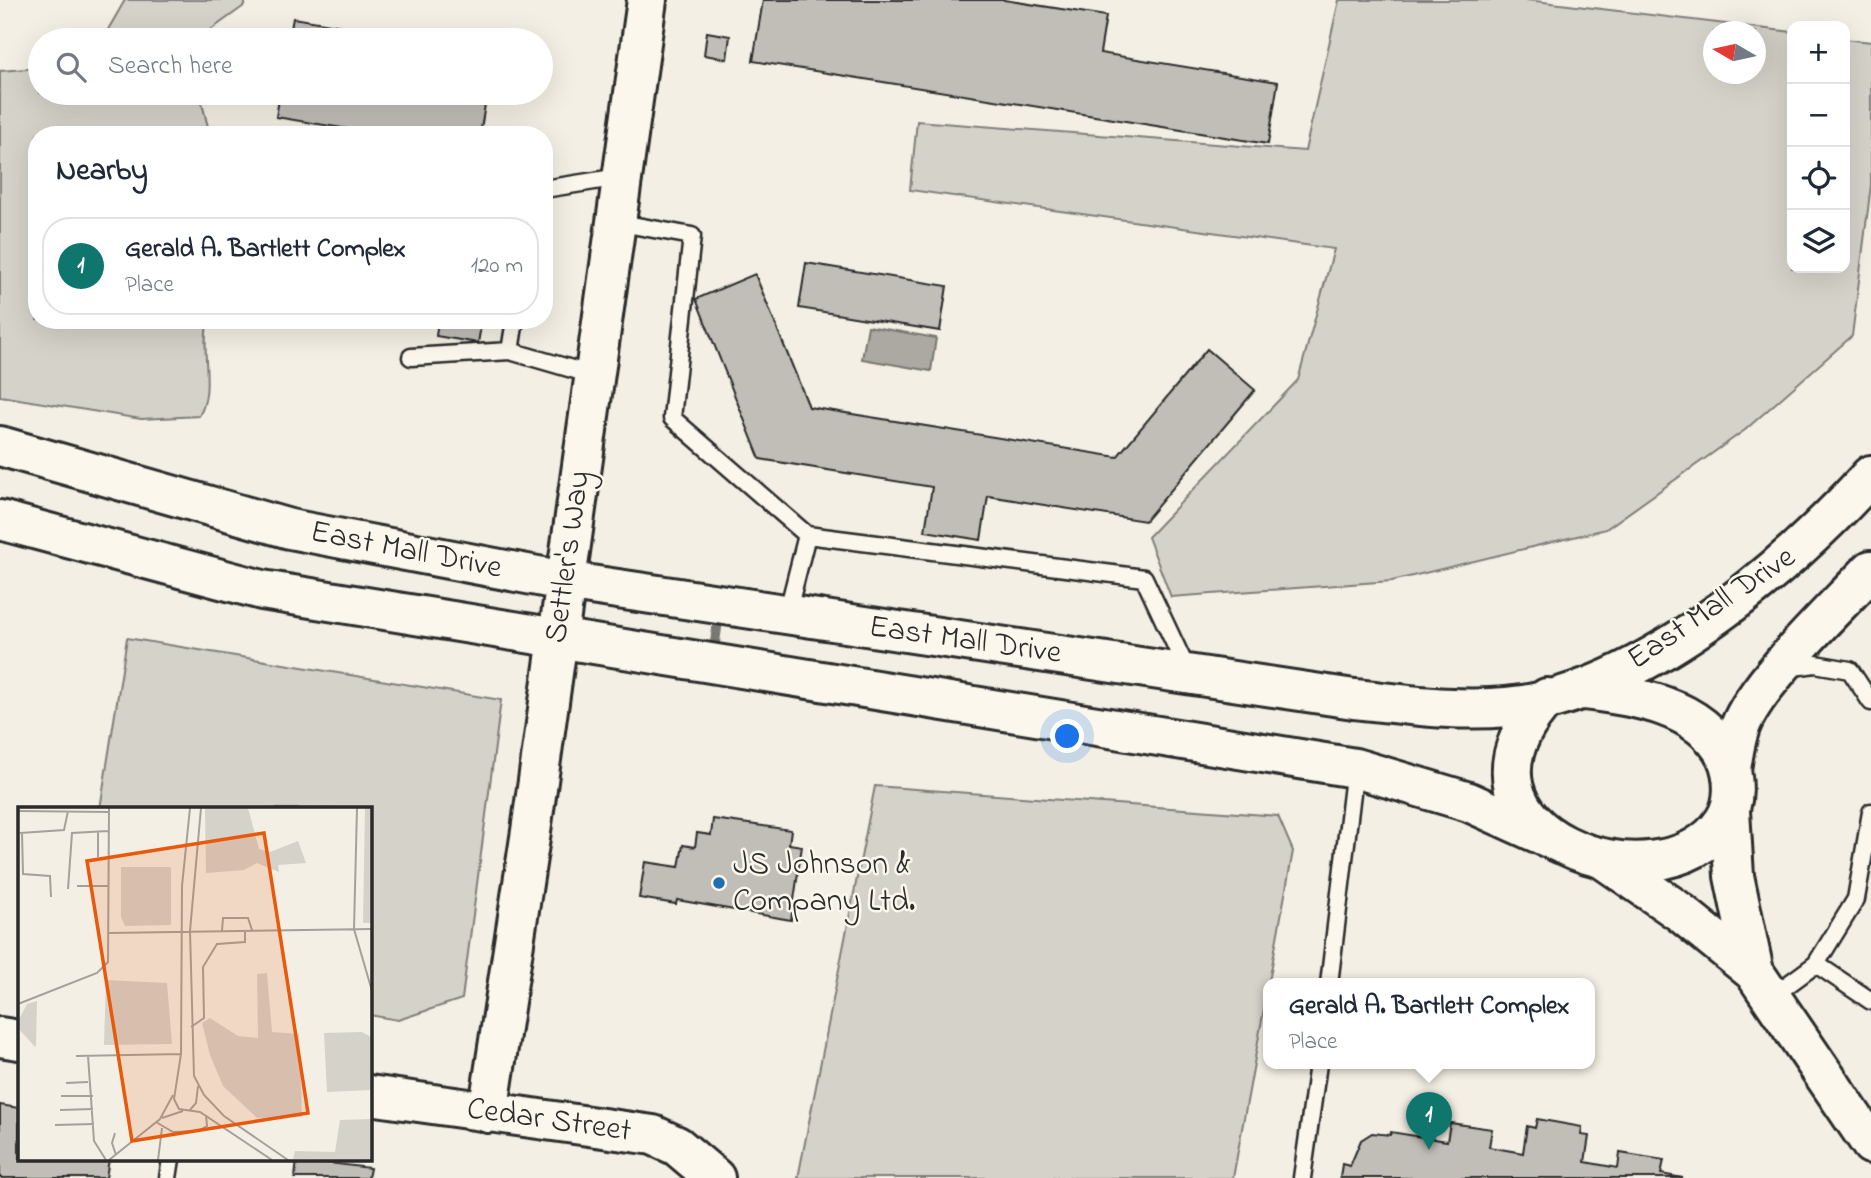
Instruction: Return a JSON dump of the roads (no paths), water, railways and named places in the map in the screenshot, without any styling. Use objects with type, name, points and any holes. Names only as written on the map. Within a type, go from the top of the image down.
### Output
[{"type":"main road","name":"Settler's Way","points":[[488,1113],[596,376],[620,177],[647,0]]},
{"type":"main road","name":"East Mall Drive","points":[[0,446],[290,529],[564,581],[1354,699],[1443,708],[1510,707],[1565,694],[1653,655],[1800,549],[1871,475]]},
{"type":"main road","name":"East Mall Drive","points":[[0,520],[262,590],[1355,768],[1469,802],[1562,844]]},
{"type":"main road","points":[[1762,985],[1734,876],[1730,811],[1731,769],[1740,725],[1780,669],[1871,570]]},
{"type":"main road","points":[[1731,769],[1715,740],[1691,718],[1636,698],[1565,694],[1527,720],[1516,742],[1511,766],[1514,791],[1524,812],[1539,831],[1562,844],[1602,859],[1681,912],[1762,985],[1871,1144]]},
{"type":"main road","points":[[1602,859],[1638,861],[1678,855],[1696,849],[1713,836],[1730,811]]},
{"type":"main road","points":[[0,1037],[18,1040]]},
{"type":"main road","name":"Cedar Street","points":[[371,1095],[653,1135],[677,1146],[715,1178]]},
{"type":"lane","points":[[553,188],[620,177]]},
{"type":"lane","points":[[615,222],[692,236],[673,418],[807,535],[1144,578],[1189,674]]},
{"type":"lane","points":[[510,351],[514,329]]},
{"type":"lane","points":[[411,357],[510,351],[596,376]]},
{"type":"lane","points":[[787,614],[807,535]]},
{"type":"lane","points":[[1780,669],[1815,664],[1850,670],[1871,702]]},
{"type":"lane","points":[[1330,978],[1355,768]]},
{"type":"lane","points":[[1762,985],[1816,964],[1856,898],[1871,813]]},
{"type":"lane","points":[[1816,964],[1871,1001]]},
{"type":"lane","points":[[1302,1178],[1317,1069]]},
{"type":"lane","points":[[168,1178],[171,1160]]},
{"type":"waterway","points":[[713,657],[719,613]]},
{"type":"place","name":"JS Johnson & Company Ltd.","points":[[719,883]]},
{"type":"place","name":"Gerald A. Bartlett Complex","points":[[1429,1150]]}]
